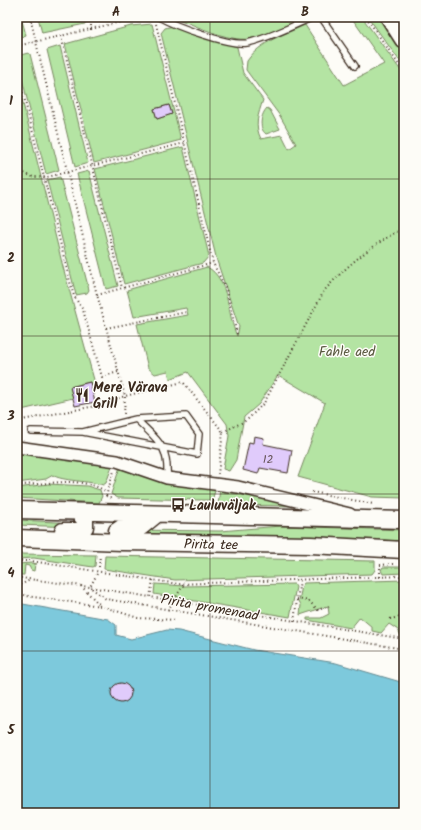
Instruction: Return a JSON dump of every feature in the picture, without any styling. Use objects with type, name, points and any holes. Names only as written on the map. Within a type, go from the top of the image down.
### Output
[{"type":"main road","points":[[390,17],[404,39]]},
{"type":"main road","name":"Pirita tee","points":[[17,510],[404,520]]},
{"type":"main road","points":[[47,538],[62,531],[81,531],[85,527],[85,520],[78,512]]},
{"type":"main road","points":[[122,542],[117,536],[117,531],[123,527],[141,526],[157,514]]},
{"type":"main road","name":"Pirita tee","points":[[17,538],[122,542],[311,545],[401,557]]},
{"type":"street","points":[[17,446],[117,461],[167,478],[238,487],[296,500],[368,519]]},
{"type":"lane","points":[[159,17],[228,42],[246,43],[275,34],[313,17]]},
{"type":"lane","points":[[322,17],[355,66]]},
{"type":"lane","points":[[31,431],[83,432],[197,454],[199,434],[186,416],[136,419],[83,432]]},
{"type":"lane","points":[[136,419],[164,447],[168,467],[167,478]]},
{"type":"path","points":[[30,17],[97,295],[121,380]]},
{"type":"path","points":[[90,30],[91,17]]},
{"type":"path","points":[[17,46],[142,17]]},
{"type":"path","points":[[366,17],[404,72]]},
{"type":"path","points":[[156,23],[213,263],[226,290],[237,334]]},
{"type":"path","points":[[61,36],[122,288]]},
{"type":"path","points":[[17,69],[74,296],[83,310],[102,377],[118,372]]},
{"type":"path","points":[[17,170],[33,177],[44,178],[67,171],[185,143]]},
{"type":"path","points":[[222,432],[247,420],[264,403],[324,291],[359,256],[404,228]]},
{"type":"path","points":[[97,295],[213,263]]},
{"type":"path","points":[[106,328],[187,312]]},
{"type":"path","points":[[17,421],[95,406],[125,396]]},
{"type":"path","points":[[219,485],[218,473],[226,475]]},
{"type":"path","points":[[17,485],[49,482],[89,484],[99,487],[107,492]]},
{"type":"path","points":[[310,492],[380,505]]},
{"type":"path","points":[[106,496],[115,500]]},
{"type":"path","points":[[99,567],[100,555]]},
{"type":"path","points":[[380,577],[380,565],[401,557]]},
{"type":"path","points":[[17,561],[31,561],[153,580],[184,583],[404,576]]},
{"type":"path","points":[[97,574],[90,587],[404,639]]},
{"type":"path","name":"Pirita promenaad","points":[[17,579],[31,579],[80,585],[90,587],[106,599],[404,649]]},
{"type":"path","points":[[17,588],[31,579]]},
{"type":"path","points":[[150,597],[153,580]]},
{"type":"path","points":[[294,621],[300,580]]},
{"type":"path","points":[[168,610],[184,583]]},
{"type":"path","points":[[80,585],[101,606]]},
{"type":"path","points":[[17,591],[26,596],[101,606],[138,618],[177,620]]},
{"type":"path","points":[[297,599],[309,601],[318,610],[329,606]]},
{"type":"path","points":[[390,619],[404,616]]},
{"type":"green space","points":[[17,17],[21,17],[26,35],[17,39]]},
{"type":"green space","points":[[38,17],[85,17],[85,24],[42,33]]},
{"type":"green space","points":[[173,17],[303,17],[277,30],[256,38],[241,39],[231,38],[211,32]]},
{"type":"green space","name":"Fahle aed","points":[[351,17],[362,17],[404,75],[404,498],[372,497],[298,477],[325,403],[278,375],[259,404],[244,417],[236,460],[229,471],[223,469],[229,436],[227,424],[188,372],[170,379],[168,371],[155,374],[148,368],[137,324],[188,315],[186,308],[134,317],[127,290],[207,267],[220,280],[224,289],[237,336],[239,327],[217,261],[161,33],[165,28],[173,26],[237,47],[243,73],[263,100],[258,115],[257,124],[261,139],[282,135],[289,149],[296,144],[280,116],[246,70],[247,61],[252,54],[265,44],[281,35],[305,25],[344,85],[384,64]]},
{"type":"green space","points":[[368,17],[381,17],[404,53],[404,67]]},
{"type":"green space","points":[[152,24],[181,140],[94,163],[65,44],[131,26]],"holes":[[[169,105],[172,114],[157,119],[154,109]]]},
{"type":"green space","points":[[60,46],[88,163],[75,167],[47,50]]},
{"type":"green space","points":[[28,53],[30,54],[59,170],[46,174],[17,59],[17,56]]},
{"type":"green space","points":[[17,79],[63,267],[96,387],[91,388],[90,382],[70,387],[73,398],[17,411]]},
{"type":"green space","points":[[267,108],[270,110],[280,129],[266,134],[262,128],[261,121]]},
{"type":"green space","points":[[183,147],[209,256],[203,263],[124,284],[95,169]]},
{"type":"green space","points":[[89,171],[118,286],[106,289],[77,174]]},
{"type":"green space","points":[[60,177],[89,290],[87,293],[76,295],[47,180]]},
{"type":"green space","points":[[17,450],[113,464],[106,483],[103,485],[62,479],[53,475],[46,479],[17,483]]},
{"type":"green space","points":[[120,467],[216,488],[212,500],[118,498],[111,494]]},
{"type":"green space","points":[[48,484],[87,486],[100,490],[102,496],[99,503],[17,498],[17,488]]},
{"type":"green space","points":[[220,489],[299,506],[218,505]]},
{"type":"green space","points":[[17,520],[78,524],[74,527],[17,525]]},
{"type":"green space","points":[[281,526],[404,530],[404,541],[280,536],[129,534],[130,530],[220,531]]},
{"type":"green space","points":[[17,554],[96,555],[95,566],[93,567],[34,558],[17,559]]},
{"type":"green space","points":[[105,556],[375,561],[375,570],[372,574],[175,580],[104,569]]},
{"type":"green space","points":[[32,563],[37,564],[35,564],[34,571],[31,570],[29,566],[25,565],[24,575],[17,575],[17,564]]},
{"type":"green space","points":[[383,567],[404,567],[404,573],[383,574],[381,570]]},
{"type":"green space","points":[[404,580],[404,637],[401,636],[398,630],[389,624],[381,633],[372,631],[372,627],[360,617],[351,628],[307,620],[307,618],[321,618],[329,614],[328,606],[300,615],[301,605],[299,601],[304,583]]},
{"type":"green space","points":[[155,584],[185,586],[294,584],[296,587],[290,617],[154,594]]},
{"type":"water","points":[[17,603],[108,619],[116,625],[116,635],[131,639],[167,630],[179,631],[254,650],[336,663],[404,683],[404,813],[17,813]]},
{"type":"building","points":[[169,105],[172,114],[157,119],[154,109]]},
{"type":"building","points":[[90,382],[95,402],[75,406],[70,387]]},
{"type":"building","points":[[254,436],[264,438],[263,444],[292,450],[288,473],[260,468],[258,474],[243,470],[249,442],[253,443]]},
{"type":"building","points":[[117,683],[125,683],[131,689],[131,697],[125,703],[117,703],[111,697],[111,689]]},
{"type":"place","name":"Mere Värava Grill","points":[[82,395]]},
{"type":"place","name":"Lauluväljak","points":[[178,505]]}]
